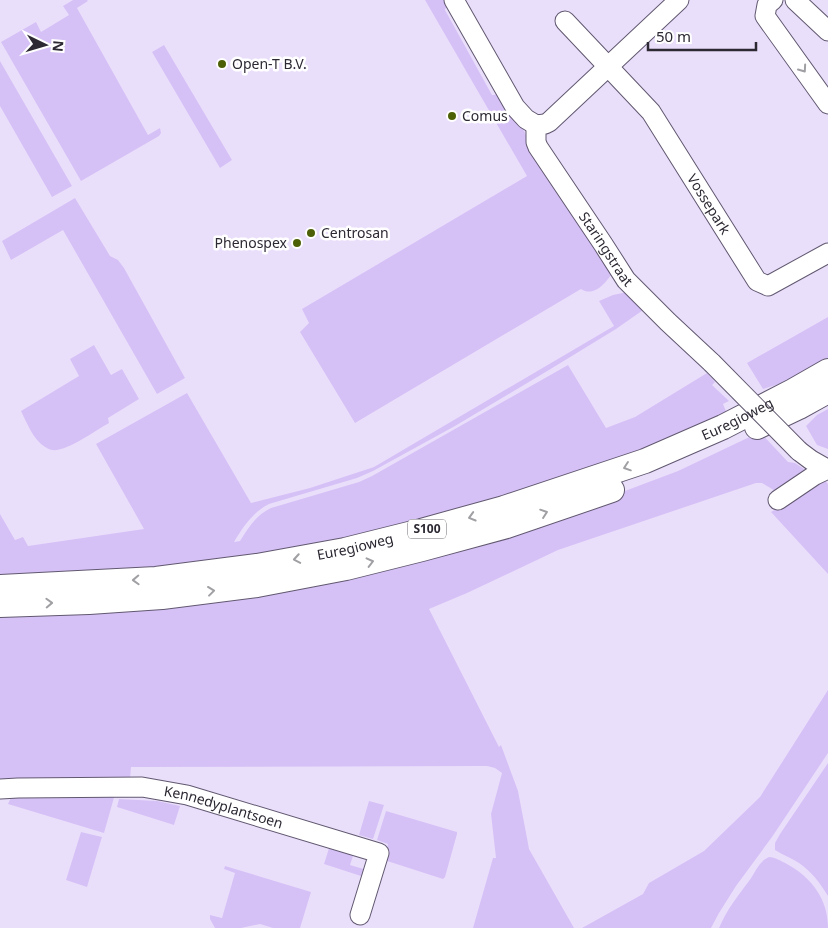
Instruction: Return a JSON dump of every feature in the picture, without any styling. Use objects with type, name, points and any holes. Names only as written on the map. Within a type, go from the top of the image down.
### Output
[{"type":"main road","name":"Euregioweg","points":[[0,587],[156,580],[257,566],[345,550],[421,531],[512,505],[645,461],[723,427],[828,371]]},
{"type":"main road","name":"Euregioweg","points":[[0,605],[162,597],[257,585],[346,568],[422,549],[507,526],[652,475],[800,407],[828,391]]},
{"type":"street","points":[[454,0],[515,107],[526,120],[536,126],[549,122],[679,0]]},
{"type":"street","points":[[773,0],[767,5],[765,16],[828,104]]},
{"type":"street","points":[[794,0],[828,31]]},
{"type":"street","points":[[565,20],[608,66]]},
{"type":"street","name":"Vossepark","points":[[608,66],[650,112],[758,281],[768,286],[828,253]]},
{"type":"street","name":"Staringstraat","points":[[536,126],[536,142],[538,147],[626,280],[816,462]]},
{"type":"street","points":[[778,500],[815,475],[816,462]]},
{"type":"street","name":"Kennedyplantsoen","points":[[0,789],[142,787],[178,793],[379,853],[360,915]]},
{"type":"shaded area","points":[[73,0],[88,1],[77,8],[148,135],[160,128],[161,133],[159,136],[81,181],[1,42],[36,22],[41,32],[69,15],[63,6]]},
{"type":"shaded area","points":[[425,0],[445,0],[448,6],[445,10],[492,95],[497,94],[523,129],[541,165],[614,271],[596,290],[586,291],[581,289],[355,423],[300,332],[309,323],[302,309],[527,176]]},
{"type":"shaded area","points":[[164,45],[232,160],[220,168],[152,52]]},
{"type":"shaded area","points":[[0,61],[72,186],[52,197],[0,106]]},
{"type":"shaded area","points":[[75,198],[110,256],[118,260],[124,268],[185,378],[157,394],[63,230],[11,260],[2,241]]},
{"type":"shaded area","points":[[632,291],[646,308],[616,329],[455,426],[373,471],[357,478],[263,507],[245,525],[234,542],[240,541],[257,518],[271,508],[359,482],[372,476],[568,365],[606,428],[635,417],[707,373],[715,382],[712,385],[729,401],[723,404],[728,416],[604,469],[268,561],[0,583],[0,514],[15,540],[23,537],[28,546],[144,529],[96,444],[187,393],[251,503],[310,488],[374,467],[614,326],[599,301],[613,295]]},
{"type":"shaded area","points":[[828,317],[828,360],[798,378],[763,389],[747,363]]},
{"type":"shaded area","points":[[94,345],[111,375],[122,369],[139,399],[108,418],[109,423],[81,440],[58,450],[48,449],[34,435],[21,411],[79,376],[70,359]]},
{"type":"shaded area","points":[[828,409],[828,449],[817,445],[806,426],[817,415]]},
{"type":"shaded area","points":[[760,432],[788,462],[795,463],[804,469],[804,475],[777,492],[762,483],[756,483],[558,550],[429,609],[499,747],[501,745],[518,791],[529,849],[574,928],[473,928],[493,858],[496,858],[491,814],[502,773],[495,768],[487,766],[131,767],[130,779],[0,782],[0,613],[545,521],[678,471]]},
{"type":"shaded area","points":[[824,480],[828,484],[828,574],[771,512]]},
{"type":"shaded area","points":[[828,690],[828,753],[772,837],[736,886],[711,928],[582,928],[643,894],[649,883],[704,851],[760,797]]},
{"type":"shaded area","points":[[828,763],[828,896],[808,870],[775,850],[775,843]]},
{"type":"shaded area","points":[[115,794],[104,833],[8,804],[12,795]]},
{"type":"shaded area","points":[[119,799],[157,801],[180,806],[174,825],[117,807]]},
{"type":"shaded area","points":[[369,801],[384,805],[373,839],[359,835]]},
{"type":"shaded area","points":[[386,811],[457,832],[443,879],[384,860],[388,844],[377,840]]},
{"type":"shaded area","points":[[81,832],[102,837],[87,887],[66,880]]},
{"type":"shaded area","points":[[330,845],[354,853],[350,865],[367,870],[364,877],[324,864]]},
{"type":"shaded area","points":[[769,857],[776,858],[796,870],[817,890],[825,908],[828,928],[719,928],[736,898],[762,861]]},
{"type":"shaded area","points":[[225,866],[311,892],[300,928],[273,928],[260,924],[241,928],[215,928],[210,915],[222,918],[235,873],[224,869]]},
{"type":"place","name":"Open-T B.V.","points":[[222,64]]},
{"type":"place","name":"Comus","points":[[452,116]]},
{"type":"place","name":"Centrosan","points":[[311,233]]},
{"type":"place","name":"Phenospex","points":[[297,243]]}]
